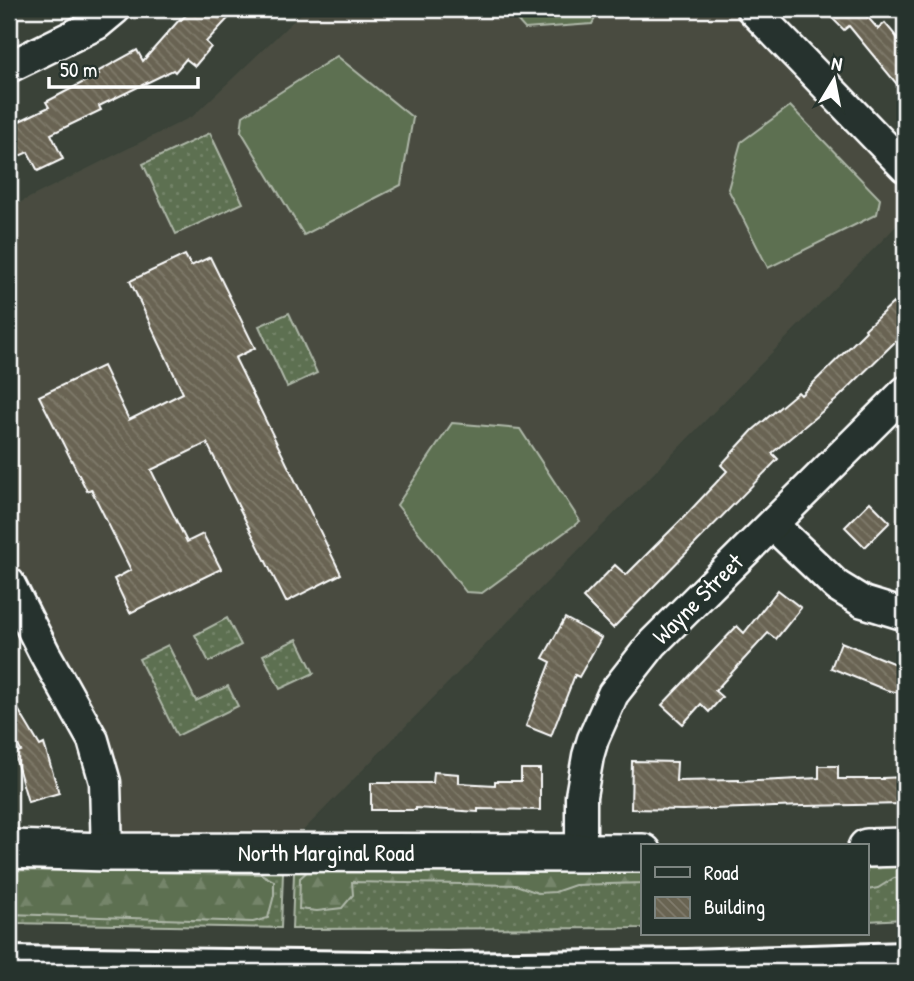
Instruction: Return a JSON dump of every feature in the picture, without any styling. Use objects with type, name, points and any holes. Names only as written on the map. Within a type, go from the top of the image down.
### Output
[{"type":"highway","points":[[447,972],[905,942]]},
{"type":"highway","points":[[9,955],[184,969]]},
{"type":"highway","points":[[9,966],[447,972],[687,969],[905,962]]},
{"type":"main road","points":[[869,848],[905,847]]},
{"type":"main road","name":"North Marginal Road","points":[[9,849],[107,852],[641,853]]},
{"type":"street","points":[[9,67],[97,24],[115,9]]},
{"type":"street","points":[[752,9],[905,167]]},
{"type":"street","name":"Wayne Street","points":[[581,853],[581,796],[588,756],[613,694],[653,643],[905,392]]},
{"type":"street","points":[[773,525],[837,586],[863,602],[905,614]]},
{"type":"street","points":[[9,583],[93,740],[105,782],[107,852]]},
{"type":"shaded area","points":[[306,9],[747,9],[905,172],[905,217],[290,844],[115,843],[104,755],[9,574],[9,208],[193,116]]},
{"type":"green space","points":[[507,9],[600,9],[592,24],[525,29]]},
{"type":"green space","points":[[337,56],[413,118],[401,185],[304,235],[241,131],[243,116]]},
{"type":"green space","points":[[790,106],[880,199],[877,214],[768,268],[728,189],[741,142]]},
{"type":"green space","points":[[210,133],[243,203],[176,234],[143,164]]},
{"type":"green space","points":[[289,313],[317,373],[287,387],[259,326]]},
{"type":"green space","points":[[452,423],[520,429],[580,521],[482,593],[466,592],[397,505]]},
{"type":"green space","points":[[227,618],[241,645],[209,662],[195,635]]},
{"type":"green space","points":[[297,639],[314,673],[280,689],[263,655]]},
{"type":"green space","points":[[168,645],[196,701],[228,686],[238,706],[177,736],[139,659]]},
{"type":"green space","points":[[9,860],[281,867],[281,928],[9,923]]},
{"type":"green space","points":[[905,860],[905,919],[869,921],[869,861]]},
{"type":"green space","points":[[641,863],[641,928],[292,929],[295,867]]},
{"type":"green space","points":[[905,865],[905,877],[894,878],[878,888],[869,890],[869,866]]},
{"type":"green space","points":[[641,868],[641,883],[575,885],[555,892],[538,893],[516,885],[352,882],[353,895],[342,908],[317,911],[299,909],[300,878],[308,871]]},
{"type":"green space","points":[[9,870],[261,874],[274,881],[274,895],[268,918],[253,922],[9,914]]},
{"type":"building","points":[[192,9],[237,9],[206,42],[211,47],[195,66],[186,59],[175,72],[173,70],[99,106],[101,110],[51,134],[63,159],[38,171],[28,152],[15,158],[9,145],[9,126],[49,107],[46,102],[137,50],[143,61]]},
{"type":"building","points":[[823,9],[867,9],[863,12],[878,29],[885,23],[905,47],[905,94],[849,26],[844,30]]},
{"type":"building","points":[[185,255],[191,266],[210,257],[255,348],[235,358],[341,574],[286,602],[207,443],[151,470],[187,542],[203,534],[221,569],[130,613],[114,579],[131,570],[91,489],[87,491],[39,396],[103,366],[129,420],[183,393],[130,281]]},
{"type":"building","points":[[893,303],[905,317],[905,332],[836,400],[772,453],[778,459],[613,628],[583,598],[615,565],[626,575],[727,471],[721,465],[753,430],[798,392],[801,395]]},
{"type":"building","points":[[870,502],[890,522],[865,547],[845,527]]},
{"type":"building","points":[[778,590],[801,608],[776,639],[768,633],[715,691],[722,697],[709,712],[701,704],[683,724],[662,705],[737,626],[744,633]]},
{"type":"building","points":[[565,618],[601,638],[579,677],[575,675],[551,736],[526,726],[551,662],[543,658]]},
{"type":"building","points":[[841,642],[905,666],[905,694],[886,690],[831,668]]},
{"type":"building","points":[[9,694],[40,746],[44,744],[59,793],[28,802],[14,753],[21,751],[9,731]]},
{"type":"building","points":[[632,761],[677,762],[676,781],[739,782],[819,778],[819,766],[838,766],[838,779],[905,777],[905,804],[631,809]]},
{"type":"building","points":[[521,769],[540,769],[540,810],[371,810],[371,783],[433,783],[434,772],[459,774],[459,783],[495,785],[495,781],[521,781]]}]
